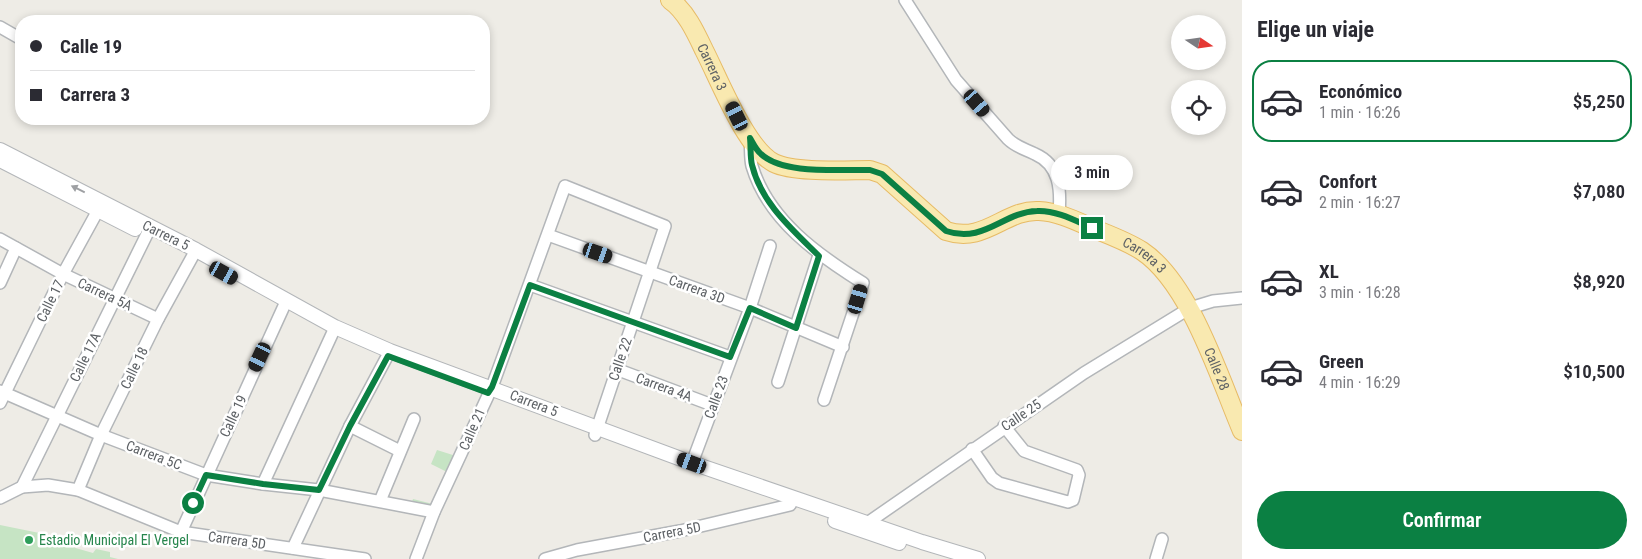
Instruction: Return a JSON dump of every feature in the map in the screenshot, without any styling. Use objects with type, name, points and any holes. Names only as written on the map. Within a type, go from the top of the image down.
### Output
[{"type":"main road","name":"Carrera 3","points":[[673,1],[693,28],[760,154],[775,164],[790,168],[870,170],[882,174],[946,231],[956,234],[981,232],[1016,216],[1037,211],[1060,214],[1126,242],[1142,251],[1173,282],[1190,308]]},
{"type":"main road","name":"Calle 28","points":[[1190,308],[1242,431]]},
{"type":"street","points":[[905,0],[956,80],[1008,139],[1015,146],[1047,160],[1052,167],[1060,194],[1060,214]]},
{"type":"street","points":[[0,27],[15,36]]},
{"type":"street","points":[[750,138],[752,164],[768,200],[788,225],[819,256],[863,283],[824,400]]},
{"type":"street","name":"Carrera 5","points":[[0,150],[100,206],[195,253],[333,332],[792,502],[978,559]]},
{"type":"street","name":"Carrera 5","points":[[0,160],[100,206]]},
{"type":"street","name":"Calle 22","points":[[565,186],[665,226],[597,431]]},
{"type":"street","name":"Calle 21","points":[[416,559],[434,512],[490,390],[565,186]]},
{"type":"street","name":"Calle 17","points":[[2,396],[63,274],[100,206]]},
{"type":"street","name":"Calle 17A","points":[[22,487],[148,231]]},
{"type":"street","name":"Carrera 3D","points":[[548,235],[750,308],[843,347]]},
{"type":"street","name":"Carrera 5A","points":[[0,239],[63,274],[158,319]]},
{"type":"street","name":"Calle 23","points":[[692,463],[712,405],[750,308],[770,246]]},
{"type":"street","points":[[0,283],[16,248]]},
{"type":"street","name":"Calle 18","points":[[78,490],[101,435],[158,319],[195,253]]},
{"type":"street","points":[[778,382],[819,256]]},
{"type":"street","points":[[530,285],[730,357]]},
{"type":"street","points":[[1190,308],[1213,301],[1242,298]]},
{"type":"street","name":"Carrera 5","points":[[286,304],[389,353]]},
{"type":"street","name":"Calle 19","points":[[181,532],[286,304]]},
{"type":"street","name":"Calle 25","points":[[864,525],[1004,426],[1084,373],[1190,308]]},
{"type":"street","points":[[263,484],[333,332]]},
{"type":"street","points":[[292,548],[350,426],[389,353]]},
{"type":"street","name":"Carrera 4A","points":[[616,369],[712,405]]},
{"type":"street","name":"Carrera 5C","points":[[2,396],[57,415],[101,435],[206,475],[319,490],[434,512]]},
{"type":"street","points":[[380,501],[414,419]]},
{"type":"street","points":[[350,426],[400,451]]},
{"type":"street","points":[[972,448],[992,478],[999,483],[1068,502],[1072,500],[1080,475],[1077,470],[1024,451],[1004,426]]},
{"type":"street","name":"Carrera 5","points":[[597,431],[692,463],[792,502]]},
{"type":"street","name":"Carrera 5D","points":[[0,498],[22,487],[48,485],[78,490],[181,532],[292,548],[339,557],[365,559]]},
{"type":"street","name":"Carrera 5D","points":[[545,559],[680,531],[792,502]]},
{"type":"street","name":"Carrera 5","points":[[864,525],[951,559]]},
{"type":"street","points":[[1156,559],[1162,539]]},
{"type":"green space","points":[[437,450],[456,456],[449,473],[431,464]]},
{"type":"green space","points":[[445,481],[432,510],[411,505],[413,499],[433,504]]},
{"type":"green space","name":"Estadio Municipal El Vergel","points":[[0,525],[59,537],[58,543],[93,553],[96,549],[110,552],[110,557],[118,559],[0,559]]},
{"type":"place","name":"Estadio Municipal El Vergel","points":[[29,540]]},
{"type":"route","points":[[193,503],[206,475],[319,490],[350,426],[388,356],[488,393],[492,387],[530,285],[730,357],[750,308],[796,328],[819,256],[788,225],[768,200],[757,179],[752,164],[750,138],[760,154],[775,164],[790,168],[870,170],[882,174],[894,182],[946,231],[956,234],[968,235],[981,232],[1016,216],[1037,211],[1060,214],[1092,228]]}]
